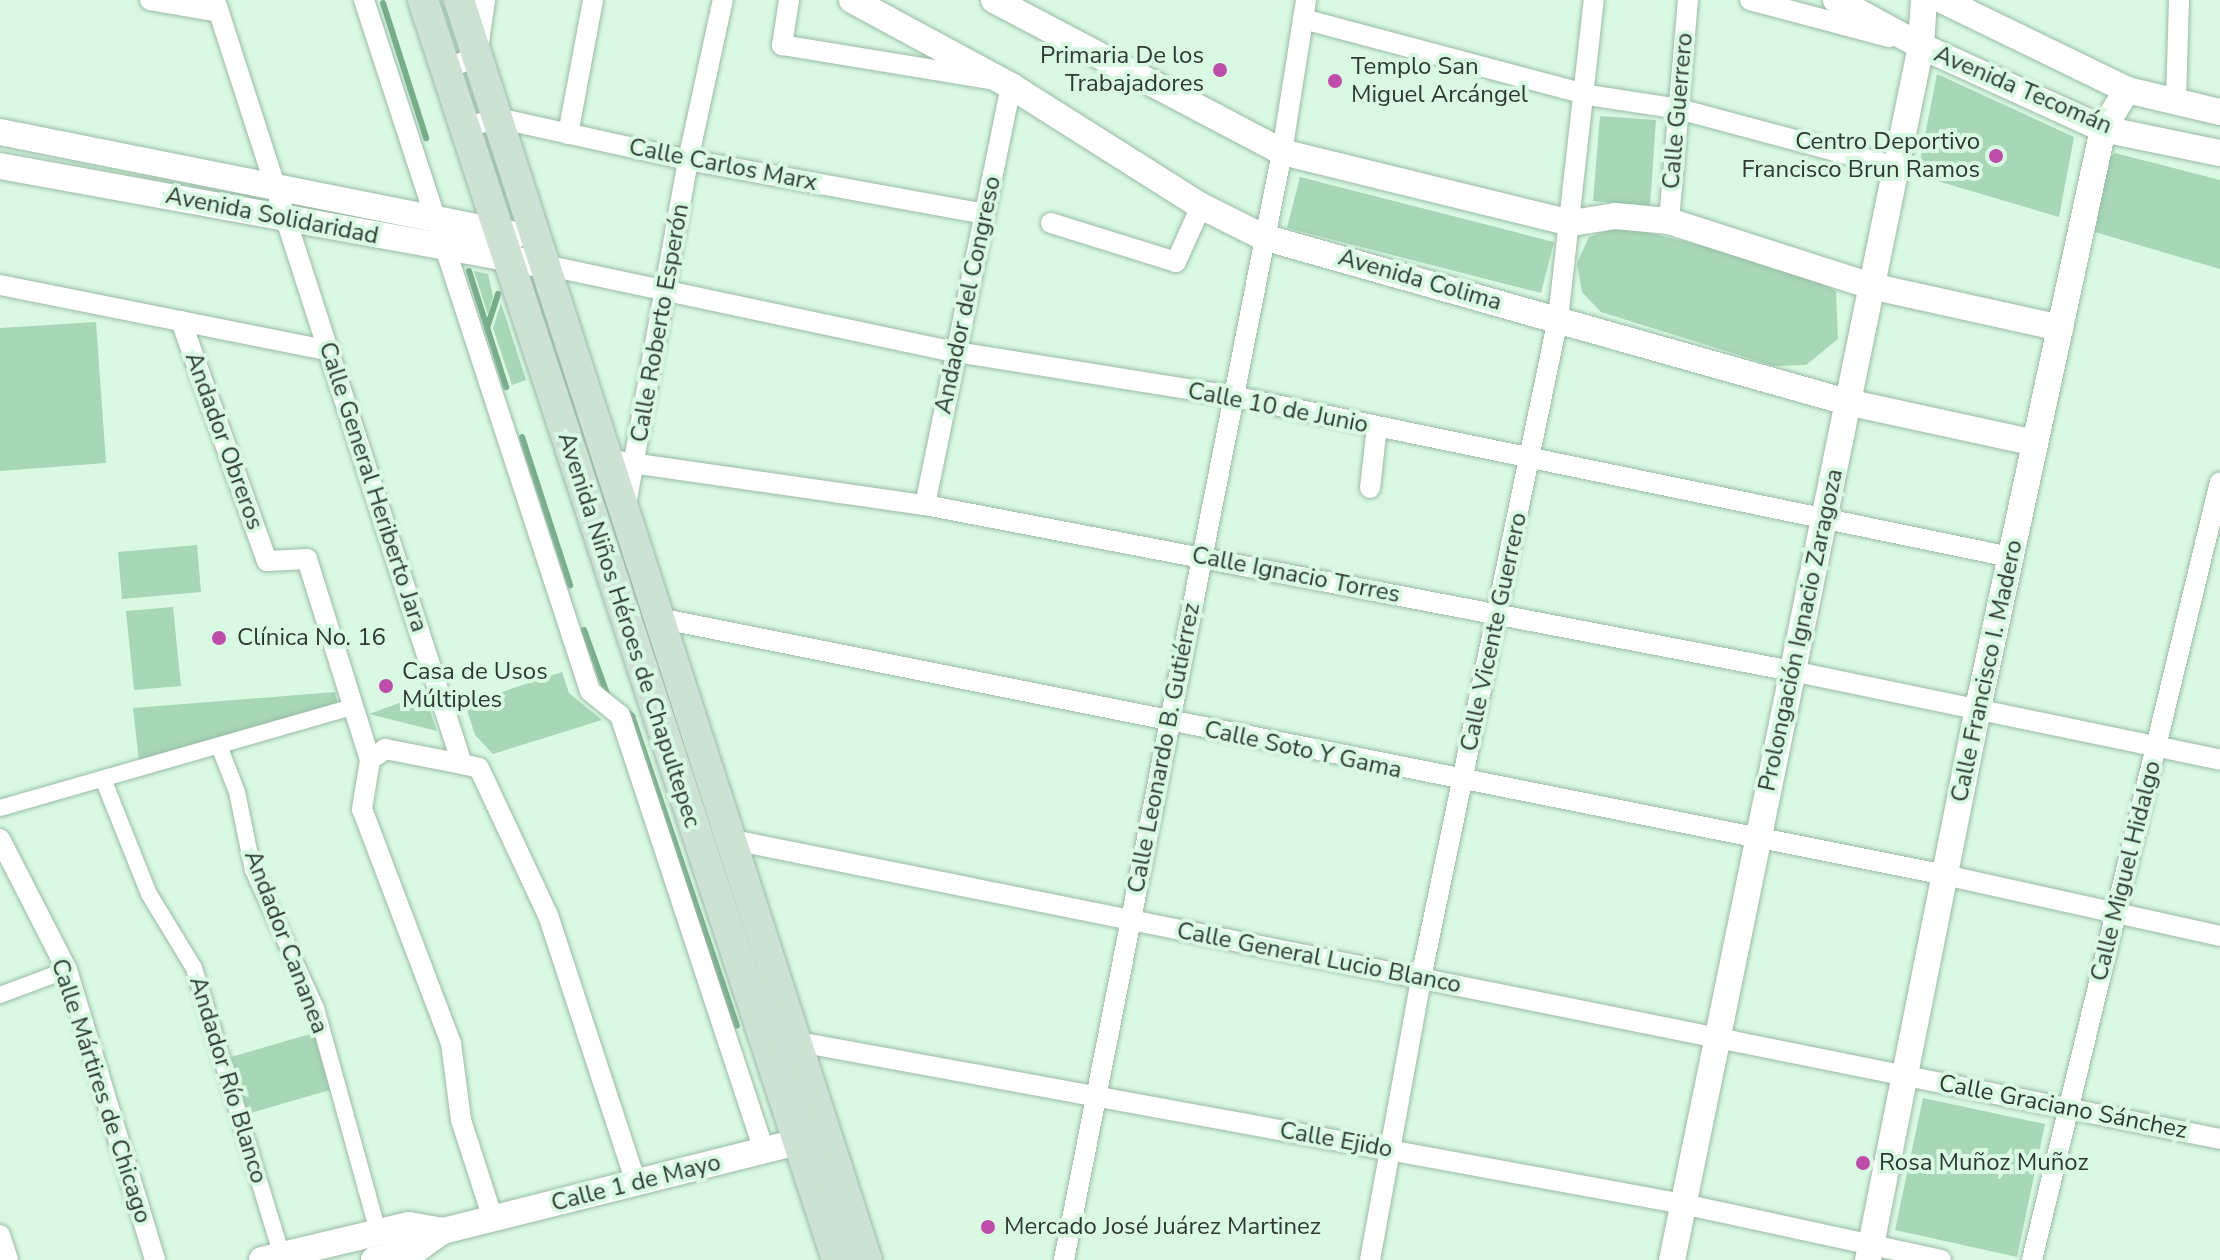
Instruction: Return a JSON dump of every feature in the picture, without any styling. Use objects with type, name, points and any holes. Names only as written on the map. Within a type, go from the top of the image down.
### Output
[{"type":"main road","name":"Avenida Niños Héroes de Chapultepec","points":[[423,0],[503,246],[814,1138],[867,1260]]},
{"type":"main road","name":"Avenida Niños Héroes de Chapultepec","points":[[459,0],[540,251],[623,462],[626,505],[799,1042],[837,1260]]},
{"type":"street","points":[[150,0],[217,6]]},
{"type":"street","points":[[364,0],[590,691],[620,715],[764,1150]]},
{"type":"street","points":[[445,69],[477,57],[485,0]]},
{"type":"street","points":[[568,134],[593,0]]},
{"type":"street","name":"Calle Roberto Esperón","points":[[623,462],[664,294],[688,160],[723,0]]},
{"type":"street","points":[[789,0],[782,45],[1007,84]]},
{"type":"street","name":"Avenida Colima","points":[[852,0],[1007,84],[1201,206],[1263,237],[1847,402],[2035,443]]},
{"type":"street","points":[[994,0],[1282,152],[1572,223],[1615,216],[1669,221],[1871,286],[2060,328]]},
{"type":"street","name":"Calle Vicente Guerrero","points":[[1370,1260],[1421,978],[1558,319],[1588,95],[1594,0]]},
{"type":"street","name":"Calle Guerrero","points":[[1669,221],[1688,0]]},
{"type":"street","points":[[1750,0],[1921,46]]},
{"type":"street","name":"Avenida Tecomán","points":[[1836,0],[1921,46],[2103,129],[2220,153]]},
{"type":"street","name":"Prolongación Ignacio Zaragoza","points":[[1672,1260],[1921,46],[1924,0]]},
{"type":"street","name":"Avenida Tecomán","points":[[1942,0],[2127,90],[2220,112]]},
{"type":"street","points":[[2176,101],[2179,0]]},
{"type":"street","name":"Calle General Heriberto Jara","points":[[217,6],[462,764],[479,768],[548,915],[636,1183]]},
{"type":"street","points":[[1305,9],[1588,95],[1679,109],[1896,167]]},
{"type":"street","name":"Calle Leonardo B. Gutiérrez","points":[[1064,1260],[1282,152],[1305,9]]},
{"type":"street","name":"Andador del Congreso","points":[[925,505],[1007,84]]},
{"type":"street","name":"Calle Francisco I. Madero","points":[[1870,1252],[1978,708],[2103,129],[2127,90]]},
{"type":"street","points":[[465,128],[497,118]]},
{"type":"street","name":"Calle Carlos Marx","points":[[497,118],[688,160],[984,214]]},
{"type":"street","name":"Avenida Solidaridad","points":[[0,132],[437,222],[503,246]]},
{"type":"street","name":"Avenida Solidaridad","points":[[0,166],[446,249],[503,246],[540,251]]},
{"type":"street","points":[[1051,223],[1176,262],[1201,206]]},
{"type":"street","name":"Calle 10 de Junio","points":[[540,251],[664,294],[956,352],[1232,396],[1531,460],[1824,516],[2010,557]]},
{"type":"street","points":[[0,285],[329,351]]},
{"type":"street","name":"Andador Obreros","points":[[181,321],[267,561],[307,559],[353,707]]},
{"type":"street","points":[[1370,488],[1377,427]]},
{"type":"street","name":"Calle Ignacio Torres","points":[[623,462],[925,505],[1792,671],[2220,760]]},
{"type":"street","name":"Calle Miguel Hidalgo","points":[[2032,1260],[2156,747],[2212,554],[2220,482]]},
{"type":"street","name":"Calle Soto Y Gama","points":[[663,619],[1463,783],[1945,875],[2220,936]]},
{"type":"street","points":[[0,808],[353,707],[370,760],[362,809],[451,1043],[461,1120],[493,1219]]},
{"type":"street","name":"Andador Cananea","points":[[219,746],[237,792],[253,870],[316,1008],[378,1232]]},
{"type":"street","points":[[370,760],[385,749],[462,764]]},
{"type":"street","name":"Andador Río Blanco","points":[[103,779],[149,894],[194,968],[272,1257]]},
{"type":"street","name":"Calle Mártires de Chicago","points":[[0,839],[67,970],[155,1260]]},
{"type":"street","name":"Calle General Lucio Blanco","points":[[733,840],[1905,1076]]},
{"type":"street","points":[[0,995],[67,970]]},
{"type":"street","name":"Calle Ejido","points":[[799,1042],[1683,1204],[1870,1252],[1941,1260]]},
{"type":"street","name":"Calle Graciano Sánchez","points":[[1905,1076],[2220,1139]]},
{"type":"street","name":"Calle 1 de Mayo","points":[[374,1260],[417,1249],[443,1231],[814,1138]]},
{"type":"street","name":"Calle 1 de Mayo","points":[[272,1257],[409,1225],[443,1231]]},
{"type":"street","points":[[0,1235],[8,1260]]},
{"type":"green space","name":"Centro Deportivo Francisco Brun Ramos","points":[[1937,74],[2074,137],[2059,217],[1917,175]]},
{"type":"green space","points":[[1600,116],[1656,120],[1650,206],[1593,201]]},
{"type":"green space","points":[[2115,153],[2220,180],[2220,269],[2095,232],[2109,158]]},
{"type":"green space","points":[[1300,177],[1554,242],[1541,293],[1287,228]]},
{"type":"green space","points":[[1621,226],[1807,271],[1836,292],[1838,339],[1806,365],[1774,366],[1601,312],[1582,292],[1577,263],[1589,237]]},
{"type":"green space","points":[[474,271],[488,274],[493,296],[488,315]]},
{"type":"green space","points":[[501,303],[526,380],[512,385],[493,328]]},
{"type":"green space","points":[[96,322],[106,463],[0,471],[0,328]]},
{"type":"green space","points":[[197,545],[201,592],[122,599],[118,552]]},
{"type":"green space","points":[[173,607],[181,686],[134,690],[126,611]]},
{"type":"green space","points":[[562,672],[569,693],[602,720],[493,754],[475,735],[465,704]]},
{"type":"green space","points":[[335,692],[338,705],[139,761],[133,708]]},
{"type":"green space","points":[[424,694],[437,731],[369,714]]},
{"type":"green space","points":[[314,1033],[330,1090],[247,1114],[231,1057]]},
{"type":"green space","points":[[1923,1098],[2045,1124],[2017,1257],[1895,1230]]},
{"type":"waterway","points":[[383,3],[426,138]]},
{"type":"waterway","points":[[469,271],[506,387]]},
{"type":"waterway","points":[[487,328],[498,294]]},
{"type":"waterway","points":[[522,437],[570,585]]},
{"type":"waterway","points":[[584,630],[607,694]]},
{"type":"waterway","points":[[624,709],[632,716],[737,1026]]},
{"type":"place","name":"Primaria De los Trabajadores","points":[[1220,70]]},
{"type":"place","name":"Templo San Miguel Arcángel","points":[[1335,81]]},
{"type":"place","name":"Centro Deportivo Francisco Brun Ramos","points":[[1996,156]]},
{"type":"place","name":"Clínica No. 16","points":[[219,638]]},
{"type":"place","name":"Casa de Usos Múltiples","points":[[386,686]]},
{"type":"place","name":"Rosa Muñoz Muñoz","points":[[1863,1163]]},
{"type":"place","name":"Mercado José Juárez Martinez","points":[[988,1227]]}]
